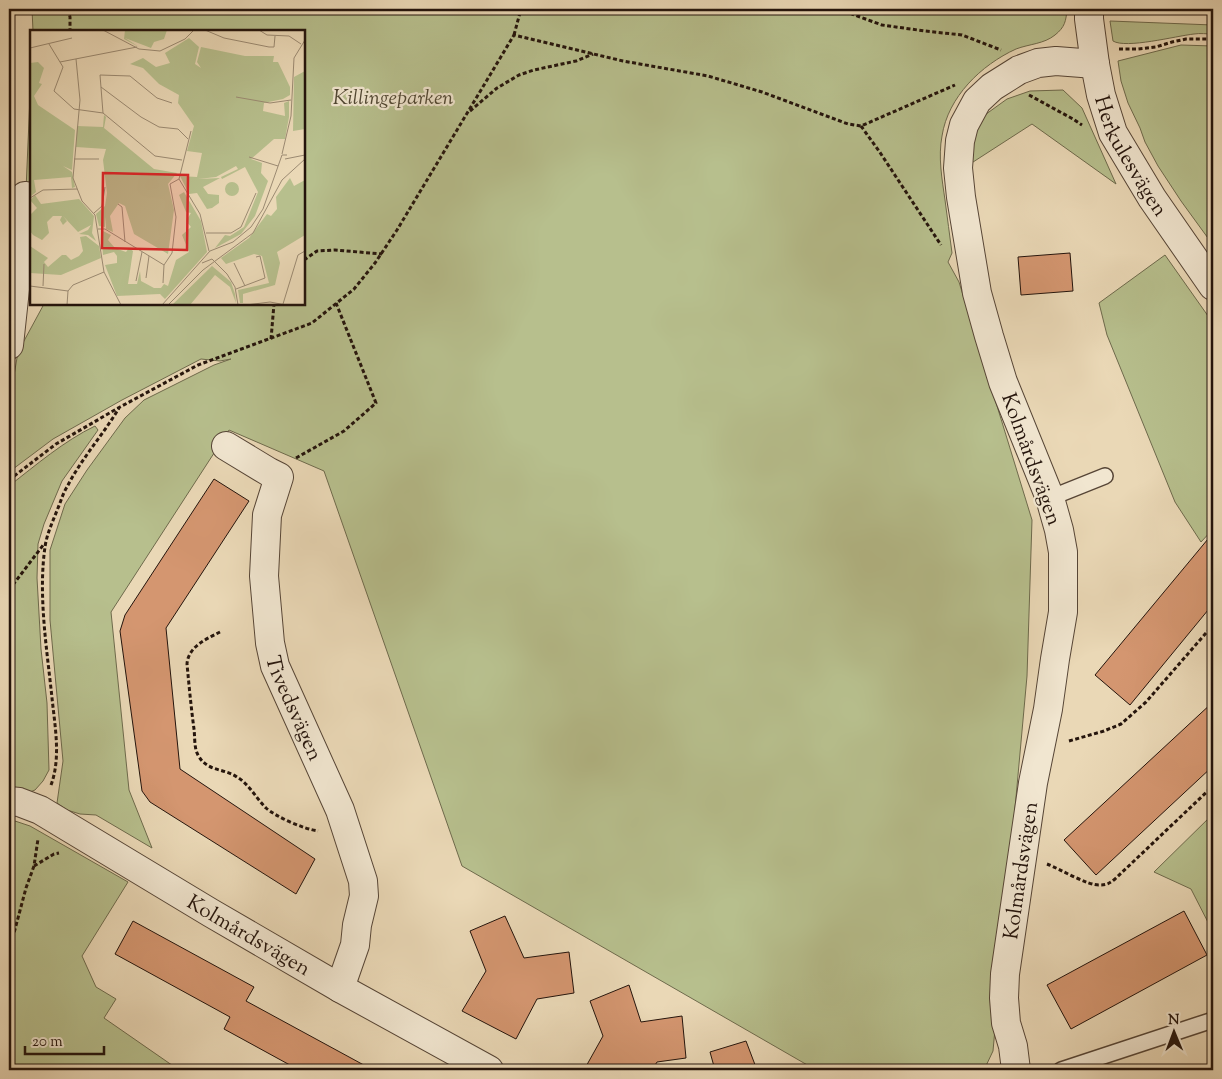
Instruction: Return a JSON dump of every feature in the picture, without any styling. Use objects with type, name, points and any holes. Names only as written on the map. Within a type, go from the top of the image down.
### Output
[{"type":"street","name":"Herkulesvägen","points":[[1089,9],[1089,19],[1103,56],[1101,95],[1113,133],[1152,198],[1213,286]]},
{"type":"street","name":"Kolmårdsvägen","points":[[1016,1070],[1013,1046],[1006,1023],[1005,974],[1033,783],[1048,709],[1054,659],[1063,612],[1063,552],[1050,498],[1003,382],[977,294],[960,197],[958,168],[960,141],[964,125],[977,101],[992,86],[1019,70],[1038,63],[1103,56]]},
{"type":"street","points":[[9,345],[25,196]]},
{"type":"street","points":[[226,446],[269,472]]},
{"type":"street","name":"Tivedsvägen","points":[[269,472],[279,477],[267,515],[264,576],[270,643],[275,666],[340,810],[362,881],[364,896],[357,925],[355,945],[340,988]]},
{"type":"street","name":"Kolmårdsvägen","points":[[9,801],[19,802],[40,810],[340,988],[489,1070]]},
{"type":"lane","points":[[1050,498],[1105,476]]},
{"type":"lane","points":[[1062,1070],[1213,1020]]},
{"type":"path","points":[[68,9],[70,30]]},
{"type":"path","points":[[9,480],[56,444],[120,407],[198,365],[312,323],[354,289],[382,254],[514,35],[521,9]]},
{"type":"path","points":[[838,9],[882,24],[962,35],[996,47],[1008,54]]},
{"type":"path","points":[[514,35],[623,61],[708,76],[762,92],[848,124],[861,126],[959,84]]},
{"type":"path","points":[[1103,56],[1156,47],[1186,39],[1213,39]]},
{"type":"path","points":[[466,115],[497,88],[520,75],[576,61],[594,54]]},
{"type":"path","points":[[998,83],[1030,96],[1073,119],[1088,130]]},
{"type":"path","points":[[861,126],[941,246]]},
{"type":"path","points":[[305,259],[317,251],[335,250],[382,254]]},
{"type":"path","points":[[269,472],[344,431],[376,403],[336,303]]},
{"type":"path","points":[[271,339],[274,305]]},
{"type":"path","points":[[9,944],[34,866],[40,810],[55,774],[56,736],[46,642],[43,590],[43,566],[49,527],[67,486],[120,407]]},
{"type":"path","points":[[9,590],[46,542]]},
{"type":"path","points":[[1041,746],[1070,741],[1121,724],[1146,702],[1213,625]]},
{"type":"path","points":[[220,632],[202,641],[191,651],[187,658],[197,754],[208,766],[238,777],[267,809],[295,824],[310,830],[346,830]]},
{"type":"path","points":[[1022,858],[1048,864],[1072,876],[1097,885],[1108,884],[1213,786]]},
{"type":"green space","name":"Killingeparken","points":[[32,9],[1067,9],[1064,24],[1055,35],[1046,40],[1016,49],[1003,56],[979,73],[968,84],[951,108],[945,122],[941,144],[940,160],[952,253],[948,262],[959,282],[1032,520],[1027,676],[993,1051],[984,1070],[816,1070],[462,866],[324,471],[229,430],[111,612],[129,790],[152,848],[96,815],[80,814],[67,810],[57,803],[63,761],[50,620],[50,550],[65,504],[125,418],[144,400],[214,365],[231,359],[220,361],[201,359],[53,439],[9,472],[9,405],[18,352],[43,305],[305,305],[305,30],[33,30]]},
{"type":"green space","points":[[1110,21],[1213,25],[1213,34],[1196,34],[1140,43],[1119,43],[1113,41]]},
{"type":"green space","points":[[1181,45],[1213,46],[1213,245],[1158,166],[1128,103],[1121,81],[1118,61]]},
{"type":"green space","points":[[1063,90],[1082,108],[1116,184],[1032,124],[970,164],[972,141],[982,117],[1007,99],[1030,91]]},
{"type":"green space","points":[[30,96],[30,243],[26,190]]},
{"type":"green space","points":[[1165,255],[1213,323],[1213,529],[1201,542],[1175,502],[1107,335],[1099,303]]},
{"type":"green space","points":[[95,426],[98,430],[62,481],[44,524],[38,544],[37,578],[41,649],[47,703],[49,770],[43,781],[35,790],[30,792],[9,787],[9,486],[61,446]]},
{"type":"green space","points":[[1213,814],[1213,932],[1191,889],[1154,872]]},
{"type":"green space","points":[[9,819],[30,826],[128,882],[82,956],[96,987],[116,999],[104,1018],[179,1070],[9,1070]]},
{"type":"building","points":[[1070,253],[1073,291],[1021,295],[1018,257]]},
{"type":"building","points":[[214,479],[249,501],[166,628],[180,769],[315,859],[296,894],[150,802],[142,791],[120,631],[125,615]]},
{"type":"building","points":[[1213,533],[1213,604],[1130,705],[1095,675]]},
{"type":"building","points":[[1213,702],[1213,766],[1096,875],[1064,840]]},
{"type":"building","points":[[1184,911],[1207,955],[1071,1029],[1047,985]]},
{"type":"building","points":[[505,916],[524,958],[569,952],[574,993],[537,999],[516,1039],[462,1011],[486,971],[470,931]]},
{"type":"building","points":[[133,921],[254,987],[246,1001],[373,1070],[299,1070],[224,1029],[230,1017],[115,954]]},
{"type":"building","points":[[629,985],[641,1022],[682,1016],[686,1058],[657,1062],[652,1070],[584,1070],[603,1036],[590,1001]]},
{"type":"building","points":[[746,1041],[757,1070],[715,1070],[710,1052]]}]
